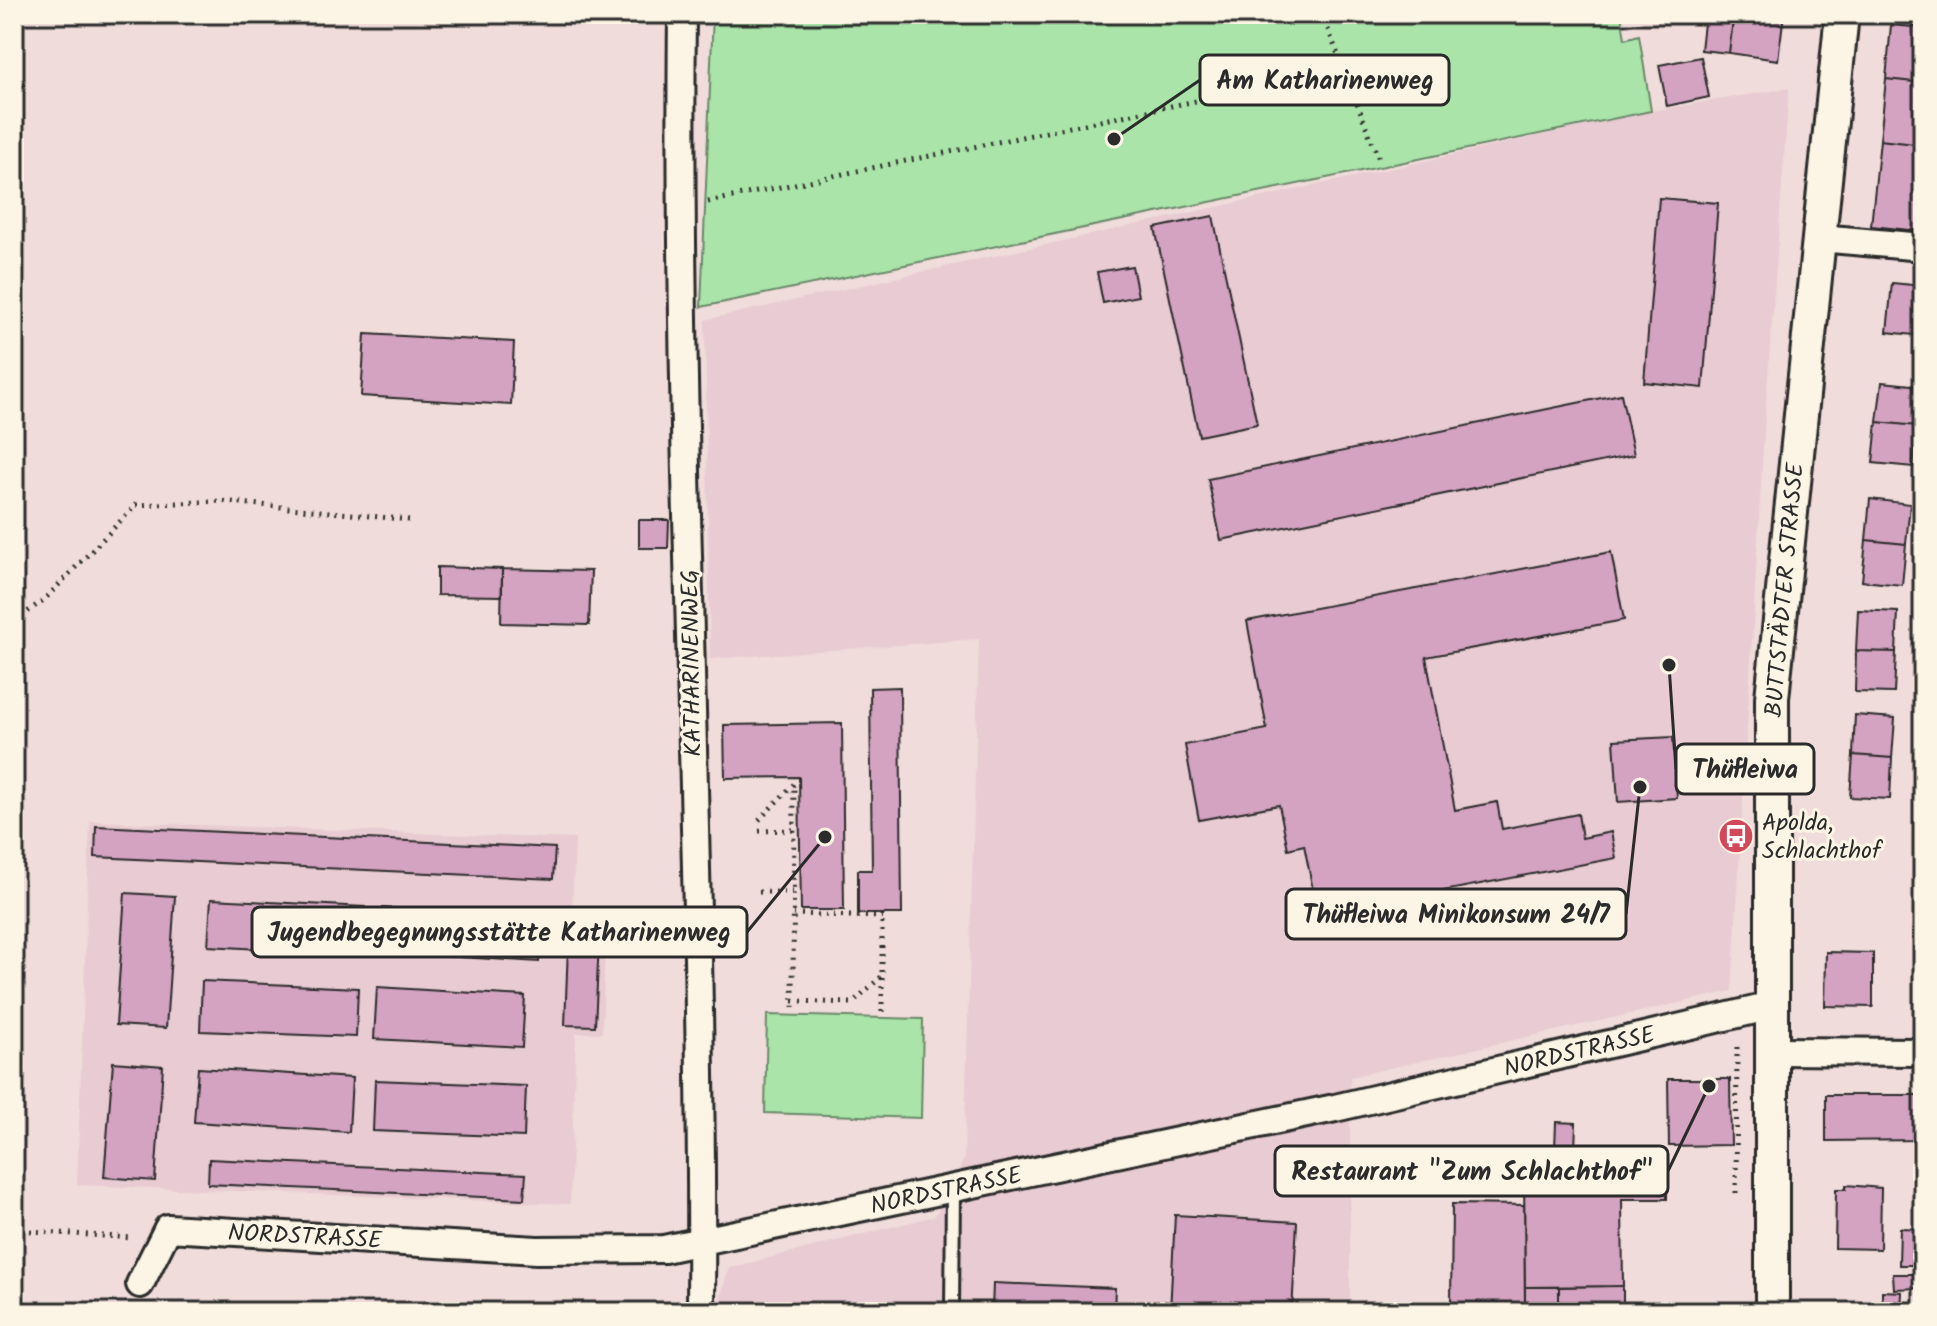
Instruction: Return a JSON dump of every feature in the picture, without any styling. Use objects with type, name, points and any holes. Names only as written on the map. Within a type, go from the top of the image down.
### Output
[{"type":"street","name":"KATHARINENWEG","points":[[682,14],[681,208],[701,1312]]},
{"type":"street","name":"BUTTSTÄDTER STRASSE","points":[[1772,1312],[1772,698],[1842,14]]},
{"type":"street","points":[[1819,238],[1923,247]]},
{"type":"street","name":"NORDSTRASSE","points":[[168,1228],[537,1250],[664,1249],[1335,1108],[1772,1006]]},
{"type":"street","points":[[1772,1051],[1923,1052]]},
{"type":"street","points":[[140,1284],[168,1228]]},
{"type":"lane","points":[[952,1312],[953,1188]]},
{"type":"path","points":[[1322,14],[1379,159]]},
{"type":"path","points":[[681,208],[1345,70]]},
{"type":"path","points":[[14,618],[19,618],[45,599],[136,505],[221,501],[410,520]]},
{"type":"path","points":[[759,820],[794,784],[793,1004],[852,1003],[882,976]]},
{"type":"path","points":[[759,831],[794,830]]},
{"type":"path","points":[[759,892],[793,892]]},
{"type":"path","points":[[793,914],[882,915],[882,1017]]},
{"type":"path","points":[[1736,1193],[1737,1014]]},
{"type":"path","points":[[14,1230],[135,1239],[168,1228]]},
{"type":"shaded area","points":[[1789,88],[1764,430],[1732,991],[1350,1077],[1350,1312],[716,1312],[729,1268],[935,1216],[964,1160],[979,639],[710,659],[705,320],[1651,111]]},
{"type":"shaded area","points":[[90,821],[575,839],[572,914],[606,915],[602,1033],[576,1033],[570,1204],[77,1185]]},
{"type":"green space","points":[[713,14],[1621,14],[1625,39],[1639,35],[1651,111],[701,307]]},
{"type":"green space","points":[[767,1015],[923,1019],[921,1118],[765,1113]]},
{"type":"building","points":[[1705,14],[1733,18],[1729,53],[1701,50]]},
{"type":"building","points":[[1734,14],[1784,14],[1778,60],[1729,53]]},
{"type":"building","points":[[1892,14],[1923,14],[1923,28],[1891,25]]},
{"type":"building","points":[[1891,25],[1923,28],[1923,83],[1886,79]]},
{"type":"building","points":[[1701,57],[1709,97],[1667,106],[1659,65]]},
{"type":"building","points":[[1886,79],[1923,83],[1923,145],[1880,140]]},
{"type":"building","points":[[1880,140],[1923,145],[1923,226],[1919,225],[1919,231],[1871,226]]},
{"type":"building","points":[[1659,198],[1718,203],[1703,388],[1644,382]]},
{"type":"building","points":[[1213,216],[1257,424],[1199,436],[1155,228]]},
{"type":"building","points":[[1132,266],[1138,296],[1103,303],[1097,272]]},
{"type":"building","points":[[1892,283],[1923,286],[1923,336],[1887,332]]},
{"type":"building","points":[[365,334],[514,342],[511,405],[361,396]]},
{"type":"building","points":[[1882,382],[1921,386],[1917,426],[1877,422]]},
{"type":"building","points":[[1621,394],[1634,455],[1221,540],[1208,479]]},
{"type":"building","points":[[1877,422],[1917,426],[1913,467],[1873,463]]},
{"type":"building","points":[[1870,499],[1910,504],[1906,544],[1866,540]]},
{"type":"building","points":[[639,520],[669,520],[668,548],[639,548]]},
{"type":"building","points":[[1866,540],[1906,544],[1902,585],[1862,581]]},
{"type":"building","points":[[1611,552],[1624,620],[1426,657],[1455,810],[1497,802],[1502,829],[1578,814],[1582,838],[1611,832],[1616,858],[1318,915],[1304,845],[1288,849],[1279,805],[1199,820],[1185,745],[1267,729],[1247,621]]},
{"type":"building","points":[[437,567],[502,569],[502,596],[437,595]]},
{"type":"building","points":[[502,569],[591,571],[589,625],[501,623]]},
{"type":"building","points":[[1858,610],[1898,612],[1896,652],[1856,651]]},
{"type":"building","points":[[1856,651],[1896,652],[1894,693],[1855,692]]},
{"type":"building","points":[[900,687],[902,914],[858,914],[858,870],[872,870],[870,688]]},
{"type":"building","points":[[1855,715],[1895,718],[1892,758],[1853,755]]},
{"type":"building","points":[[842,723],[844,910],[801,910],[799,777],[725,778],[724,725]]},
{"type":"building","points":[[1673,737],[1677,798],[1618,802],[1614,740]]},
{"type":"building","points":[[1853,755],[1892,758],[1890,799],[1850,797]]},
{"type":"building","points":[[96,826],[555,848],[553,879],[95,857]]},
{"type":"building","points":[[125,893],[175,896],[166,1028],[116,1025]]},
{"type":"building","points":[[211,899],[365,907],[363,955],[208,946]]},
{"type":"building","points":[[383,908],[542,918],[539,962],[380,952]]},
{"type":"building","points":[[569,919],[600,920],[595,1026],[565,1025]]},
{"type":"building","points":[[1826,952],[1873,953],[1873,1007],[1825,1006]]},
{"type":"building","points":[[202,981],[358,988],[356,1037],[200,1031]]},
{"type":"building","points":[[377,987],[525,996],[522,1047],[374,1039]]},
{"type":"building","points":[[113,1062],[163,1066],[155,1181],[104,1177]]},
{"type":"building","points":[[198,1068],[352,1078],[349,1132],[194,1122]]},
{"type":"building","points":[[1668,1079],[1730,1079],[1731,1145],[1669,1146]]},
{"type":"building","points":[[375,1080],[526,1086],[524,1137],[373,1131]]},
{"type":"building","points":[[1826,1095],[1923,1095],[1923,1140],[1826,1141]]},
{"type":"building","points":[[1556,1122],[1576,1123],[1575,1150],[1555,1149]]},
{"type":"building","points":[[209,1159],[526,1174],[524,1199],[208,1184]]},
{"type":"building","points":[[1667,1173],[1667,1199],[1622,1199],[1623,1286],[1525,1287],[1524,1174]]},
{"type":"building","points":[[1846,1185],[1881,1188],[1880,1249],[1835,1248],[1836,1189],[1846,1189]]},
{"type":"building","points":[[1452,1204],[1524,1205],[1525,1306],[1451,1305]]},
{"type":"building","points":[[1175,1215],[1297,1222],[1292,1312],[1170,1312]]},
{"type":"building","points":[[1900,1228],[1923,1229],[1923,1265],[1899,1265]]},
{"type":"building","points":[[1893,1274],[1920,1274],[1920,1288],[1894,1289]]},
{"type":"building","points":[[993,1283],[1115,1288],[1114,1312],[992,1312]]},
{"type":"building","points":[[1623,1286],[1623,1312],[1559,1312],[1559,1287]]},
{"type":"building","points":[[1525,1287],[1559,1287],[1559,1312],[1525,1312]]},
{"type":"building","points":[[1882,1291],[1902,1292],[1901,1312],[1882,1312]]},
{"type":"place","name":"Am Katharinenweg","points":[[1114,139]]},
{"type":"place","name":"Thüfleiwa","points":[[1669,665]]},
{"type":"place","name":"Thüfleiwa Minikonsum 24/7","points":[[1640,787]]},
{"type":"place","name":"Apolda, Schlachthof","points":[[1736,836]]},
{"type":"place","name":"Jugendbegegnungsstätte Katharinenweg","points":[[825,837]]},
{"type":"place","name":"Restaurant \"Zum Schlachthof\"","points":[[1709,1086]]}]
